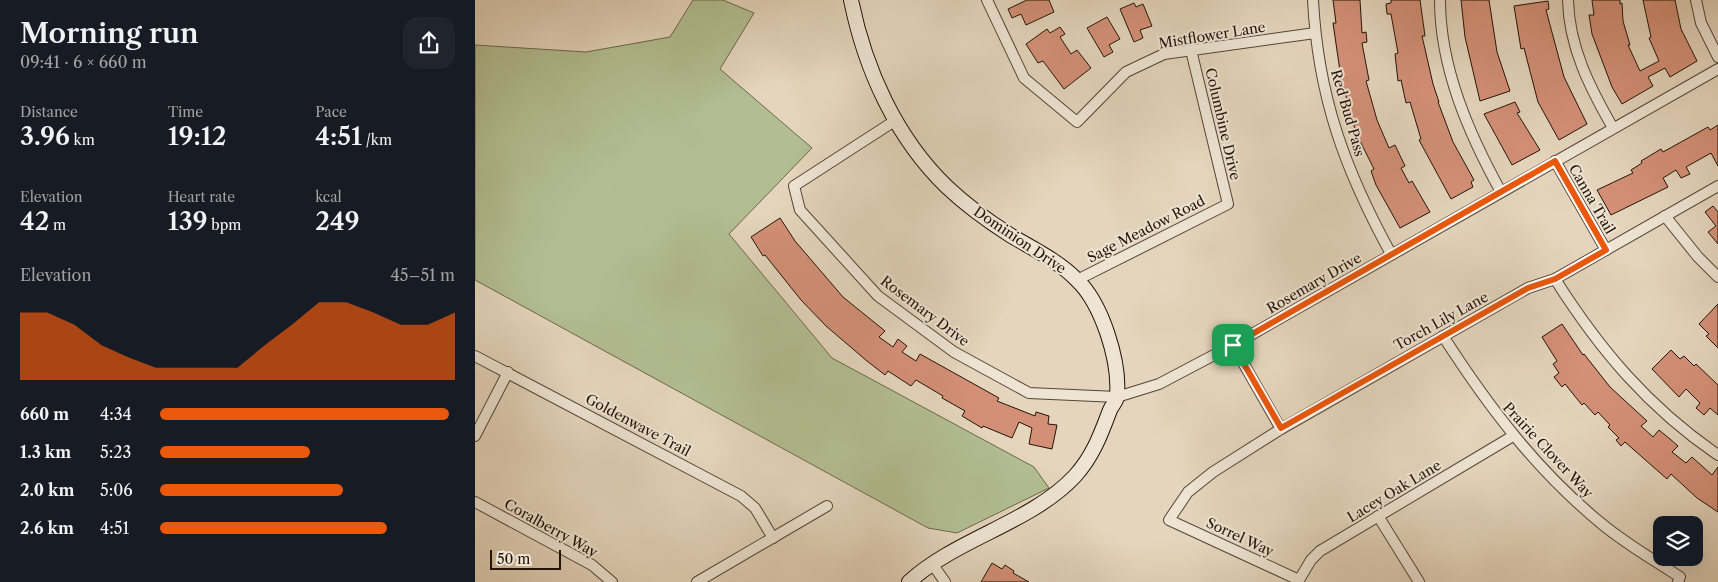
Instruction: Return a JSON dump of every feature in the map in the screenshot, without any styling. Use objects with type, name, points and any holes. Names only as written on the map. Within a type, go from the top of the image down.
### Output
[{"type":"street","name":"Dominion Drive","points":[[851,0],[859,38],[872,73],[896,120],[922,159],[947,187],[977,213],[1048,256],[1077,280],[1095,305],[1108,332],[1117,397]]},
{"type":"street","name":"Mistflower Lane","points":[[987,0],[1024,78],[1077,122],[1126,72],[1164,54],[1315,33]]},
{"type":"street","name":"Red Bud Pass","points":[[1313,0],[1315,33],[1325,94],[1337,139],[1356,187],[1391,254]]},
{"type":"street","points":[[1440,0],[1444,40],[1465,117],[1480,153],[1501,192]]},
{"type":"street","points":[[1568,0],[1573,40],[1583,69],[1613,128]]},
{"type":"street","points":[[1696,0],[1701,24],[1718,57]]},
{"type":"street","name":"Columbine Drive","points":[[1191,50],[1228,204]]},
{"type":"street","name":"Rosemary Drive","points":[[896,120],[793,186],[800,210],[878,296],[954,352],[1029,393],[1117,397],[1159,384],[1233,345],[1718,68]]},
{"type":"street","name":"Canna Trail","points":[[1555,161],[1606,250]]},
{"type":"street","name":"Torch Lily Lane","points":[[1169,520],[1179,504],[1199,482],[1281,428],[1528,288],[1555,279],[1718,186]]},
{"type":"street","name":"Sage Meadow Road","points":[[1077,280],[1228,204]]},
{"type":"street","points":[[1665,216],[1698,257],[1718,277]]},
{"type":"street","points":[[1555,279],[1584,324],[1633,384],[1671,420],[1718,455]]},
{"type":"street","name":"Prairie Clover Way","points":[[1443,336],[1475,386],[1513,436],[1582,507],[1604,526],[1679,580]]},
{"type":"street","points":[[1233,345],[1281,428]]},
{"type":"street","name":"Goldenwave Trail","points":[[475,356],[741,496],[755,508],[773,538]]},
{"type":"street","points":[[475,436],[508,372]]},
{"type":"street","points":[[909,582],[933,565],[1041,503],[1063,486],[1092,454],[1117,397]]},
{"type":"street","name":"Lacey Oak Lane","points":[[1299,580],[1311,560],[1320,551],[1513,436]]},
{"type":"street","name":"Coralberry Way","points":[[475,502],[592,565],[612,582]]},
{"type":"street","points":[[697,582],[827,506]]},
{"type":"street","points":[[1378,516],[1419,582]]},
{"type":"street","name":"Sorrel Way","points":[[1169,520],[1299,580]]},
{"type":"street","points":[[933,565],[945,582]]},
{"type":"green space","points":[[693,0],[723,0],[754,13],[720,69],[812,148],[729,234],[832,358],[1034,467],[1049,488],[957,533],[928,528],[475,280],[475,45],[586,52],[670,37]]},
{"type":"building","points":[[1027,0],[1049,0],[1054,12],[1026,25],[1021,14],[1012,18],[1008,9]]},
{"type":"building","points":[[1333,0],[1360,0],[1362,33],[1366,32],[1367,42],[1362,43],[1369,80],[1366,81],[1377,120],[1389,148],[1395,145],[1405,166],[1401,168],[1409,183],[1412,181],[1430,212],[1400,228],[1376,185],[1371,171],[1374,169],[1356,133],[1341,78],[1333,23],[1336,23]]},
{"type":"building","points":[[1391,0],[1420,0],[1425,36],[1422,36],[1438,102],[1453,142],[1474,180],[1471,182],[1473,187],[1451,199],[1419,140],[1421,139],[1410,102],[1406,103],[1401,80],[1398,81],[1395,54],[1398,53],[1391,14],[1387,14],[1386,4],[1391,3]]},
{"type":"building","points":[[1461,0],[1489,0],[1497,52],[1510,91],[1480,101],[1465,37]]},
{"type":"building","points":[[1592,0],[1620,0],[1620,4],[1622,3],[1623,21],[1630,45],[1628,45],[1640,71],[1659,61],[1649,38],[1651,37],[1643,0],[1675,0],[1681,29],[1697,61],[1670,77],[1665,68],[1648,77],[1653,86],[1622,104],[1612,87],[1592,34],[1589,15],[1594,15]]},
{"type":"building","points":[[1548,1],[1549,9],[1546,10],[1564,77],[1587,124],[1559,140],[1538,102],[1524,48],[1521,49],[1514,6]]},
{"type":"building","points":[[1134,3],[1136,7],[1143,4],[1152,26],[1140,30],[1143,38],[1134,42],[1120,9]]},
{"type":"building","points":[[1107,17],[1120,39],[1109,45],[1113,52],[1104,57],[1087,28]]},
{"type":"building","points":[[1060,27],[1065,34],[1060,37],[1071,54],[1077,50],[1091,68],[1064,89],[1043,61],[1038,63],[1026,44],[1047,29],[1050,33]]},
{"type":"building","points":[[1515,102],[1520,112],[1517,113],[1540,150],[1512,165],[1484,114]]},
{"type":"building","points":[[1718,125],[1718,166],[1711,153],[1686,167],[1690,174],[1681,178],[1676,170],[1663,178],[1668,187],[1611,215],[1597,190],[1633,173],[1631,170],[1642,163],[1641,161],[1661,149],[1663,152],[1708,127],[1710,130]]},
{"type":"building","points":[[1713,206],[1718,212],[1718,244],[1708,232],[1716,226],[1705,212]]},
{"type":"building","points":[[780,218],[795,241],[843,297],[885,331],[879,337],[893,347],[898,339],[907,346],[902,352],[916,361],[920,354],[999,398],[997,401],[1035,416],[1036,412],[1049,416],[1048,424],[1057,425],[1052,449],[1029,444],[1032,428],[1019,422],[1012,438],[983,426],[982,428],[962,416],[965,411],[916,380],[911,386],[888,371],[885,375],[867,361],[826,326],[801,300],[765,255],[763,256],[751,237]]},
{"type":"building","points":[[1718,304],[1718,348],[1706,336],[1709,334],[1699,324]]},
{"type":"building","points":[[1562,324],[1583,355],[1610,387],[1647,421],[1641,426],[1653,437],[1659,430],[1678,446],[1672,452],[1686,463],[1692,457],[1712,475],[1718,467],[1718,512],[1697,498],[1671,474],[1667,479],[1625,442],[1621,446],[1616,440],[1619,438],[1608,427],[1610,425],[1598,412],[1595,415],[1584,403],[1582,405],[1565,384],[1562,387],[1554,377],[1559,373],[1553,364],[1557,361],[1542,337]]},
{"type":"building","points":[[1671,350],[1680,359],[1684,356],[1694,366],[1696,364],[1718,385],[1718,415],[1710,408],[1704,415],[1696,408],[1700,403],[1686,389],[1679,397],[1652,369]]},
{"type":"building","points":[[992,563],[1002,569],[1005,565],[1014,571],[1013,573],[1029,582],[981,582]]},
{"type":"route","points":[[1555,161],[1606,250],[1555,279],[1528,288],[1281,428],[1233,345],[1555,161]]}]
